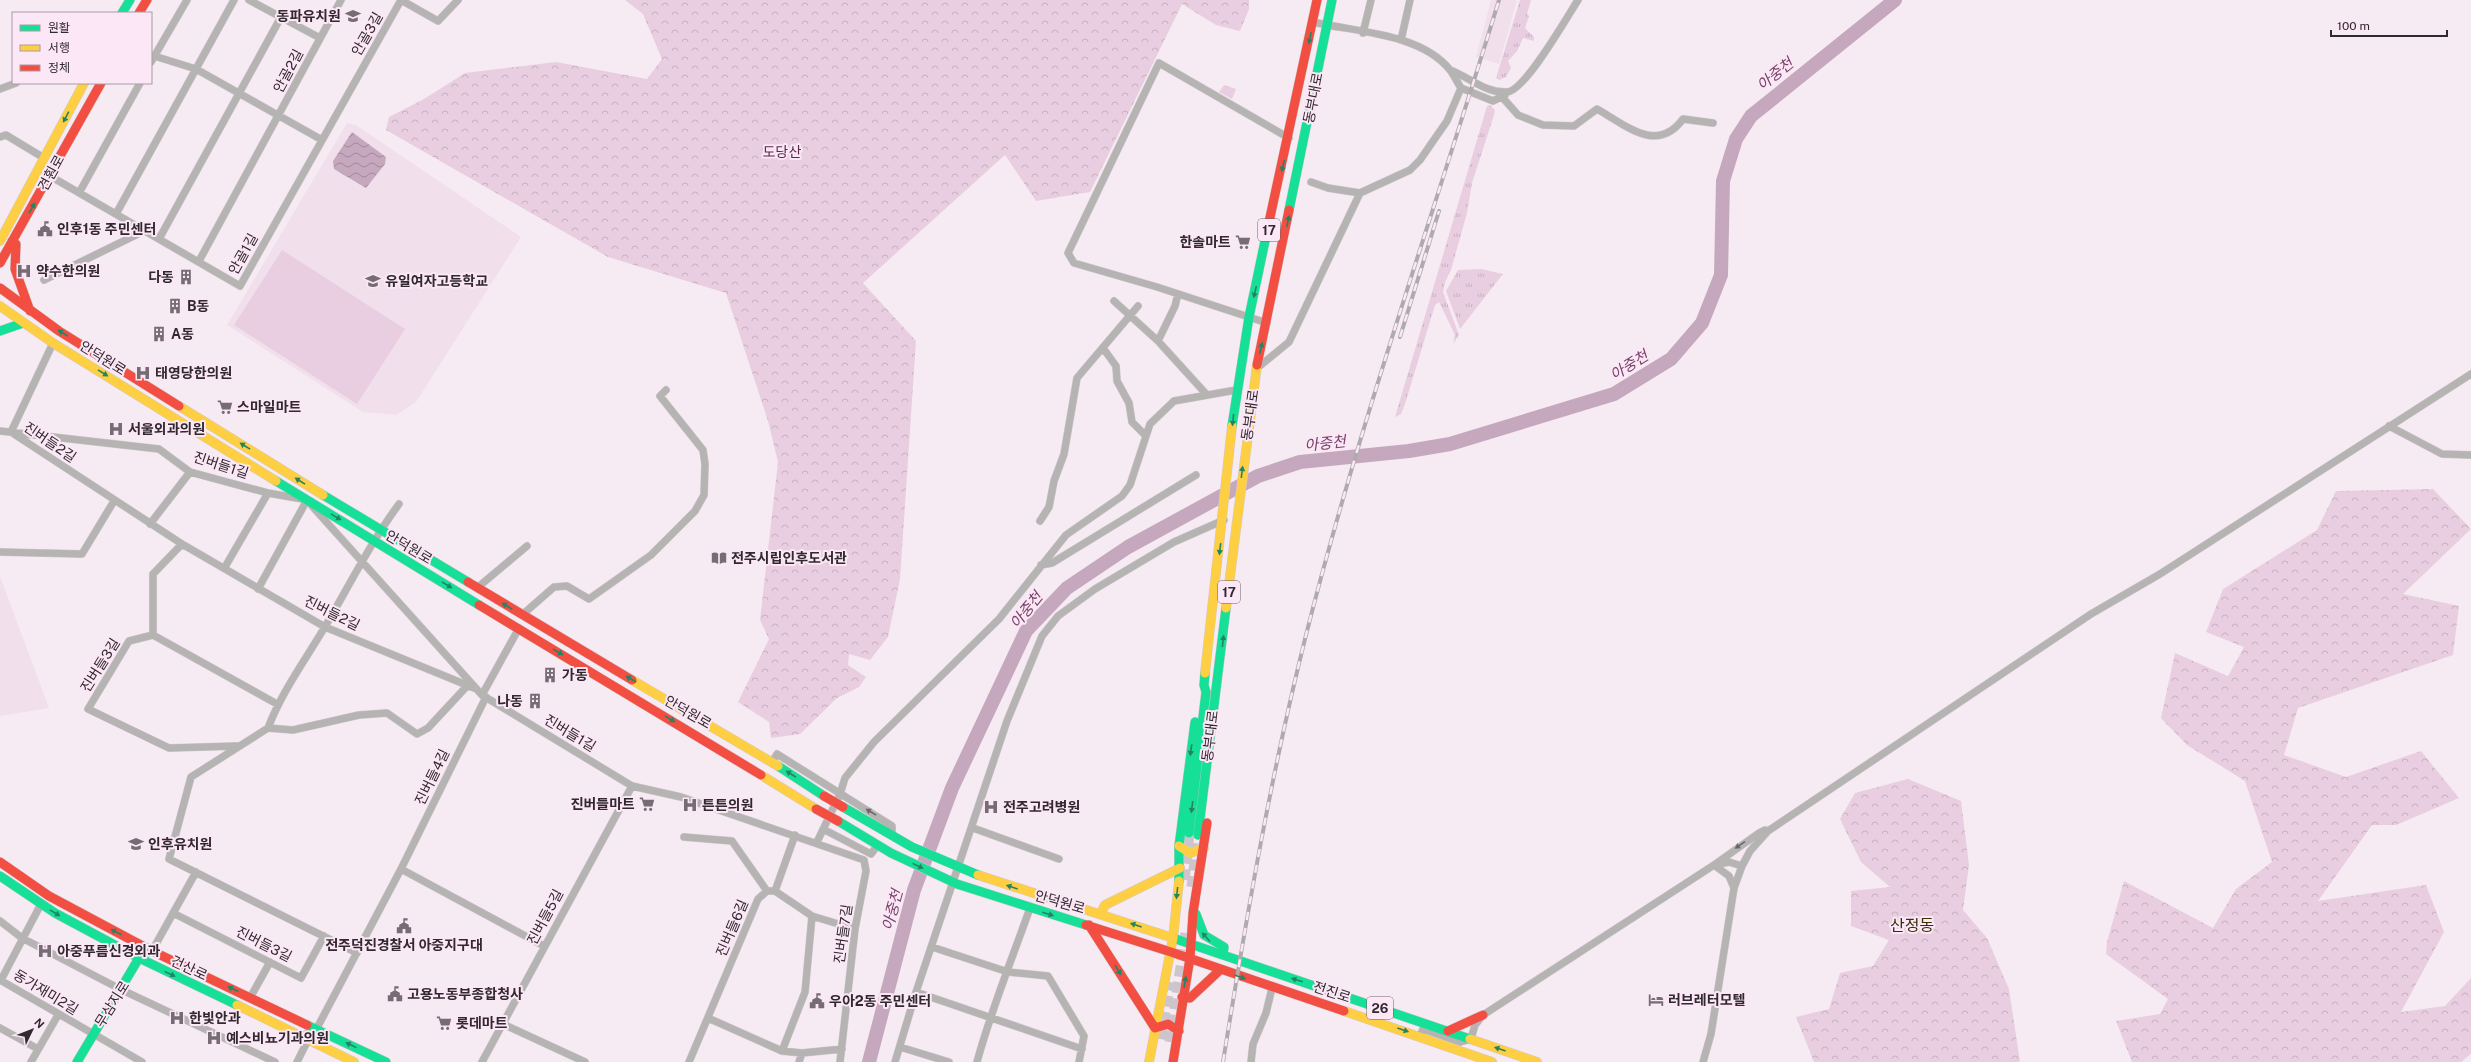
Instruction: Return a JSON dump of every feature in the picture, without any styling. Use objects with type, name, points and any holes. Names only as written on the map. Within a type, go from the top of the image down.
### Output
[{"type":"street","points":[[123,12],[130,0]]},
{"type":"street","points":[[140,12],[147,0]]},
{"type":"street","name":"안골2길","points":[[187,0],[152,58],[196,69],[322,140]]},
{"type":"street","points":[[116,214],[234,0]]},
{"type":"street","points":[[249,0],[320,38],[341,0]]},
{"type":"street","name":"안골3길","points":[[322,140],[401,0],[438,21],[458,0]]},
{"type":"street","name":"동부대로","points":[[1317,0],[1289,138],[1249,317],[1236,390],[1224,515],[1204,685],[1206,692],[1194,834],[1216,684],[1219,680],[1246,442],[1256,370],[1267,323],[1332,0]]},
{"type":"street","points":[[1363,33],[1370,0]]},
{"type":"street","points":[[1401,40],[1410,0]]},
{"type":"street","points":[[1450,70],[1461,88],[1483,99],[1493,101],[1502,98],[1517,86],[1533,69],[1578,0]]},
{"type":"street","points":[[159,239],[281,17]]},
{"type":"street","points":[[1313,22],[1401,40],[1419,46],[1450,70],[1489,89],[1508,92]]},
{"type":"street","name":"안골2길","points":[[199,261],[320,38]]},
{"type":"street","points":[[1267,323],[1178,294],[1074,264],[1068,253],[1159,63],[1289,138]]},
{"type":"street","points":[[0,89],[13,84]]},
{"type":"street","name":"견훤로","points":[[0,241],[83,84]]},
{"type":"street","name":"견훤로","points":[[0,263],[100,84]]},
{"type":"street","points":[[79,193],[139,84]]},
{"type":"street","points":[[1311,182],[1328,188],[1360,193],[1390,181],[1415,165],[1447,121],[1461,88]]},
{"type":"street","points":[[1502,98],[1518,115],[1543,125],[1574,126],[1598,109],[1639,133],[1661,137],[1675,130],[1683,119],[1713,123]]},
{"type":"street","name":"견훤로","points":[[0,137],[6,135],[44,158]]},
{"type":"street","name":"안골1길","points":[[50,176],[240,286],[322,140]]},
{"type":"street","points":[[1256,370],[1289,342],[1360,193]]},
{"type":"street","points":[[0,228],[12,220]]},
{"type":"street","points":[[44,280],[144,231]]},
{"type":"street","points":[[12,241],[16,244],[15,268],[30,311]]},
{"type":"street","name":"안덕원로","points":[[0,288],[30,311],[380,529],[522,615],[772,762],[824,796],[895,838],[959,868],[1049,899],[1101,914],[1173,938]]},
{"type":"street","points":[[1158,341],[1176,306],[1178,294]]},
{"type":"street","points":[[1114,301],[1129,317],[1158,341],[1207,395]]},
{"type":"street","name":"안덕원로","points":[[0,306],[22,323],[307,500],[891,853],[950,880],[1030,908],[1089,925],[1171,952]]},
{"type":"street","points":[[1040,521],[1049,507],[1054,481],[1064,454],[1073,409],[1075,384],[1077,378],[1138,306]]},
{"type":"street","points":[[0,331],[22,323]]},
{"type":"street","points":[[11,432],[54,343]]},
{"type":"street","points":[[1103,348],[1116,366],[1117,381],[1128,403],[1130,417],[1136,428],[1146,436]]},
{"type":"street","points":[[1703,1062],[1711,1034],[1734,888],[1742,866],[1750,852],[1768,831],[2091,614],[2160,574],[2471,374]]},
{"type":"street","points":[[522,615],[554,587],[567,586],[589,599],[651,555],[695,511],[704,495],[705,464],[703,450],[660,396],[666,390]]},
{"type":"street","points":[[817,842],[840,794],[845,778],[874,742],[999,619],[1066,535],[1122,496],[1130,485],[1150,424],[1174,402],[1236,390]]},
{"type":"street","points":[[2389,426],[2442,454],[2471,455]]},
{"type":"street","name":"진버들1길","points":[[0,431],[159,449],[190,472],[268,493],[307,500],[362,563],[482,694],[632,786],[681,797],[817,842]]},
{"type":"street","name":"진버들2길","points":[[11,432],[150,524],[182,544],[225,567],[258,589],[325,626],[468,685],[482,694]]},
{"type":"street","points":[[150,524],[190,472]]},
{"type":"street","points":[[1041,565],[1052,563],[1196,475]]},
{"type":"street","points":[[225,567],[268,493]]},
{"type":"street","points":[[258,589],[307,500]]},
{"type":"street","points":[[0,552],[82,554],[114,501]]},
{"type":"street","points":[[399,504],[380,529],[325,626],[277,704],[268,728],[293,730],[359,715],[387,713],[417,734],[428,728],[468,685]]},
{"type":"street","points":[[895,1062],[916,992],[932,947],[950,880],[959,868],[1007,721],[1042,636],[1058,616],[1095,589],[1174,542],[1224,515]]},
{"type":"street","points":[[182,544],[154,574],[152,635],[277,704]]},
{"type":"street","points":[[477,588],[527,546]]},
{"type":"street","name":"진버들4길","points":[[317,1028],[358,953],[401,868],[482,694],[519,628]]},
{"type":"street","name":"진버들3길","points":[[152,635],[129,641],[88,709],[169,748],[237,746]]},
{"type":"street","points":[[1173,1062],[1179,1031],[1182,997],[1190,958],[1189,944],[1204,848],[1221,686],[1219,680]]},
{"type":"street","points":[[1149,1062],[1171,952],[1180,868],[1179,846],[1194,730],[1201,690],[1204,685]]},
{"type":"street","name":"진버들3길","points":[[268,728],[191,776],[169,859],[358,953]]},
{"type":"street","points":[[772,762],[777,754],[892,826],[895,838]]},
{"type":"street","name":"진버들5길","points":[[486,1061],[503,1024],[544,946],[632,786]]},
{"type":"street","points":[[824,828],[871,854],[878,845]]},
{"type":"street","points":[[973,828],[1059,859]]},
{"type":"street","points":[[1420,1036],[1423,1029],[1460,1042],[1471,1039],[1475,1025],[1483,1015],[1759,833],[1765,830],[1768,831]]},
{"type":"street","points":[[795,835],[775,891],[812,916],[855,929]]},
{"type":"street","points":[[684,837],[732,841],[767,891]]},
{"type":"street","name":"진버들7길","points":[[817,842],[864,860],[866,871],[855,929],[840,1062]]},
{"type":"street","points":[[1179,846],[1190,853],[1204,848]]},
{"type":"street","name":"건산로","points":[[0,862],[49,896],[152,951],[386,1062]]},
{"type":"street","points":[[1714,864],[1729,862],[1742,866]]},
{"type":"street","points":[[1714,864],[1729,876],[1734,888]]},
{"type":"street","points":[[401,868],[544,946]]},
{"type":"street","points":[[1101,914],[1105,905],[1180,868]]},
{"type":"street","points":[[139,958],[152,951],[196,872]]},
{"type":"street","name":"건산로","points":[[0,876],[41,904],[139,958],[354,1062]]},
{"type":"street","name":"진버들6길","points":[[689,1062],[758,899],[767,891],[775,891]]},
{"type":"street","points":[[0,980],[41,904]]},
{"type":"street","points":[[977,1062],[989,1017],[1008,972],[1030,908]]},
{"type":"street","name":"진버들3길","points":[[173,913],[301,978],[324,936]]},
{"type":"street","points":[[1193,913],[1196,914],[1201,932],[1209,942],[1224,947],[1222,955]]},
{"type":"street","points":[[782,1051],[805,992],[812,916]]},
{"type":"street","points":[[0,921],[22,938],[122,990],[275,1062]]},
{"type":"street","points":[[1089,925],[1155,1028]]},
{"type":"street","name":"전진로","points":[[1173,938],[1536,1062]]},
{"type":"street","points":[[932,947],[1008,972],[1048,976],[1084,1036],[1079,1062]]},
{"type":"street","name":"전진로","points":[[1171,952],[1272,988],[1420,1036],[1492,1062]]},
{"type":"street","name":"무삼지로","points":[[77,1062],[122,990],[139,958]]},
{"type":"street","points":[[250,998],[270,962]]},
{"type":"street","points":[[1182,997],[1190,998],[1194,990],[1217,977],[1220,970]]},
{"type":"street","name":"동가재미2길","points":[[0,980],[58,1015],[142,1062]]},
{"type":"street","points":[[1251,1062],[1253,1044],[1266,1013],[1272,988]]},
{"type":"street","points":[[916,992],[1082,1049]]},
{"type":"street","points":[[31,1062],[58,1015]]},
{"type":"street","points":[[1448,1031],[1477,1016],[1483,1015]]},
{"type":"street","points":[[708,1018],[782,1051],[802,1053],[842,1049]]},
{"type":"street","points":[[503,1024],[585,1062]]},
{"type":"street","points":[[1155,1028],[1168,1024],[1179,1031]]},
{"type":"street","points":[[0,1028],[38,1049]]},
{"type":"street","points":[[297,1062],[305,1038],[317,1028]]},
{"type":"street","points":[[1156,1062],[1160,1040]]},
{"type":"street","points":[[1166,1062],[1170,1042]]},
{"type":"street","points":[[900,1046],[949,1062]]},
{"type":"street","points":[[799,1062],[802,1053]]},
{"type":"shaded area","points":[[1491,0],[1517,0],[1499,64],[1476,57]]},
{"type":"shaded area","name":"유일여자고등학교","points":[[347,123],[356,125],[521,237],[416,402],[396,415],[363,412],[227,325]]},
{"type":"shaded area","points":[[0,576],[46,700],[49,708],[0,716]]},
{"type":"green space","name":"도당산","points":[[625,0],[1249,0],[1249,9],[1240,31],[1216,25],[1182,4],[1090,192],[1036,201],[1005,155],[863,283],[916,341],[900,579],[888,637],[870,660],[849,654],[848,665],[866,677],[859,687],[837,698],[800,734],[771,738],[769,722],[738,702],[769,639],[760,620],[778,462],[768,421],[726,293],[608,257],[386,130],[389,117],[424,99],[465,73],[556,62],[647,79],[662,59],[643,14]]},
{"type":"green space","points":[[1520,0],[1531,0],[1527,14],[1529,16],[1525,28],[1534,37],[1534,41],[1523,38],[1517,51],[1508,61],[1511,68],[1506,77],[1499,80],[1496,78]]},
{"type":"green space","points":[[1224,85],[1236,89],[1232,99],[1219,92]]},
{"type":"green space","points":[[1490,105],[1495,110],[1494,115],[1472,183],[1467,213],[1451,270],[1445,282],[1443,292],[1459,335],[1453,344],[1455,335],[1439,302],[1435,305],[1405,404],[1401,414],[1395,417],[1487,106]]},
{"type":"green space","points":[[282,250],[405,329],[357,404],[234,325]]},
{"type":"green space","points":[[1481,269],[1503,274],[1460,329],[1446,291],[1458,270]]},
{"type":"green space","points":[[2433,489],[2471,529],[2403,594],[2459,606],[2453,655],[2298,708],[2284,755],[2346,777],[2421,751],[2459,798],[2396,825],[2372,825],[2318,901],[2426,885],[2444,932],[2401,1012],[2445,1006],[2471,978],[2471,1054],[2461,1062],[2132,1062],[2116,1021],[2160,1014],[2168,999],[2106,954],[2107,942],[2124,881],[2213,928],[2236,889],[2272,862],[2245,781],[2187,745],[2161,718],[2175,653],[2228,676],[2244,647],[2206,632],[2223,589],[2317,530],[2336,491]]},
{"type":"green space","points":[[1908,779],[1961,801],[1969,865],[1963,910],[1987,938],[2009,989],[2020,1062],[1814,1062],[1796,1017],[1829,1009],[1840,973],[1873,966],[1889,940],[1851,926],[1851,891],[1890,887],[1861,862],[1840,819],[1855,793]]},
{"type":"water","points":[[352,132],[386,157],[385,164],[366,188],[334,169],[333,161]]},
{"type":"waterway","name":"아중천","points":[[869,1062],[914,890],[952,788],[1026,631],[1067,588],[1128,547],[1258,476],[1300,462],[1409,451],[1450,444],[1614,394],[1671,359],[1702,323],[1721,275],[1723,181],[1736,139],[1751,116],[1895,0]]},
{"type":"tunnel","points":[[1184,880],[1189,833]]},
{"type":"tunnel","points":[[1192,887],[1198,835]]},
{"type":"tunnel","points":[[1170,1042],[1186,933]]},
{"type":"tunnel","points":[[1160,1039],[1170,982]]},
{"type":"railway","points":[[1223,1062],[1270,797],[1292,692],[1305,639],[1326,559],[1373,398],[1499,0]]},
{"type":"railway","points":[[1400,337],[1439,211]]},
{"type":"traffic: fast","points":[[123,12],[130,0]]},
{"type":"traffic: fast","points":[[1289,210],[1332,0]]},
{"type":"traffic: fast","points":[[1232,426],[1249,317],[1269,222]]},
{"type":"traffic: fast","points":[[0,331],[23,323]]},
{"type":"traffic: fast","points":[[276,481],[479,605]]},
{"type":"traffic: fast","points":[[323,495],[468,582]]},
{"type":"traffic: fast","points":[[1198,835],[1226,608]]},
{"type":"traffic: fast","points":[[1189,833],[1206,692],[1204,685],[1205,673]]},
{"type":"traffic: fast","points":[[1179,881],[1179,846],[1195,722]]},
{"type":"traffic: fast","points":[[778,766],[824,796]]},
{"type":"traffic: fast","points":[[843,807],[912,847],[978,875]]},
{"type":"traffic: fast","points":[[838,821],[891,853],[957,884],[1086,925]]},
{"type":"traffic: fast","points":[[0,876],[55,913],[139,958],[237,1005]]},
{"type":"traffic: fast","points":[[1196,914],[1204,935],[1224,947],[1223,955]]},
{"type":"traffic: fast","points":[[1173,938],[1470,1039]]},
{"type":"traffic: fast","points":[[77,1062],[139,958],[145,955]]},
{"type":"traffic: fast","points":[[307,1025],[386,1062]]},
{"type":"traffic: slow","points":[[0,241],[83,84]]},
{"type":"traffic: slow","points":[[0,306],[53,343],[276,481]]},
{"type":"traffic: slow","points":[[1226,608],[1257,365]]},
{"type":"traffic: slow","points":[[179,406],[323,495]]},
{"type":"traffic: slow","points":[[1205,673],[1232,426]]},
{"type":"traffic: slow","points":[[632,680],[778,766]]},
{"type":"traffic: slow","points":[[761,775],[816,809]]},
{"type":"traffic: slow","points":[[1179,846],[1190,853],[1204,848]]},
{"type":"traffic: slow","points":[[1101,913],[1105,905],[1180,868]]},
{"type":"traffic: slow","points":[[978,875],[1173,938]]},
{"type":"traffic: slow","points":[[1149,1062],[1173,938],[1179,881]]},
{"type":"traffic: slow","points":[[237,1005],[354,1062]]},
{"type":"traffic: slow","points":[[1344,1011],[1492,1062]]},
{"type":"traffic: slow","points":[[1470,1039],[1537,1062]]},
{"type":"traffic: jam","points":[[140,12],[147,0]]},
{"type":"traffic: jam","points":[[1269,222],[1317,0]]},
{"type":"traffic: jam","points":[[0,263],[100,84]]},
{"type":"traffic: jam","points":[[1257,365],[1289,210]]},
{"type":"traffic: jam","points":[[12,241],[16,244],[15,269],[30,311]]},
{"type":"traffic: jam","points":[[0,288],[59,331],[179,406]]},
{"type":"traffic: jam","points":[[468,582],[632,680]]},
{"type":"traffic: jam","points":[[479,605],[761,775]]},
{"type":"traffic: jam","points":[[824,796],[843,807]]},
{"type":"traffic: jam","points":[[816,809],[838,821]]},
{"type":"traffic: jam","points":[[1173,1062],[1190,958],[1193,913],[1207,823]]},
{"type":"traffic: jam","points":[[0,862],[49,896],[152,951],[307,1025]]},
{"type":"traffic: jam","points":[[1086,925],[1171,952]]},
{"type":"traffic: jam","points":[[1089,925],[1155,1028]]},
{"type":"traffic: jam","points":[[1171,952],[1344,1011]]},
{"type":"traffic: jam","points":[[1182,997],[1190,998],[1220,970]]},
{"type":"traffic: jam","points":[[1448,1031],[1483,1015]]},
{"type":"traffic: jam","points":[[1155,1028],[1168,1024],[1179,1031]]},
{"type":"place","name":"동파유치원","points":[[353,16]]},
{"type":"place","name":"인후1동 주민센터","points":[[45,229]]},
{"type":"place","name":"한솔마트","points":[[1243,242]]},
{"type":"place","name":"약수한의원","points":[[24,271]]},
{"type":"place","name":"다동","points":[[186,277]]},
{"type":"place","name":"유일여자고등학교","points":[[373,281]]},
{"type":"place","name":"B동","points":[[175,306]]},
{"type":"place","name":"A동","points":[[159,334]]},
{"type":"place","name":"태영당한의원","points":[[143,373]]},
{"type":"place","name":"스마일마트","points":[[225,407]]},
{"type":"place","name":"서울외과의원","points":[[116,429]]},
{"type":"place","name":"전주시립인후도서관","points":[[719,558]]},
{"type":"place","name":"가동","points":[[550,675]]},
{"type":"place","name":"나동","points":[[535,701]]},
{"type":"place","name":"진버들마트","points":[[647,804]]},
{"type":"place","name":"튼튼의원","points":[[690,805]]},
{"type":"place","name":"전주고려병원","points":[[991,807]]},
{"type":"place","name":"인후유치원","points":[[136,844]]},
{"type":"place","name":"전주덕진경찰서 아중지구대","points":[[404,926]]},
{"type":"place","name":"아중푸름신경외과","points":[[45,951]]},
{"type":"place","name":"고용노동부종합청사","points":[[395,994]]},
{"type":"place","name":"러브레터모텔","points":[[1656,1000]]},
{"type":"place","name":"우아2동 주민센터","points":[[817,1001]]},
{"type":"place","name":"한빛안과","points":[[177,1018]]},
{"type":"place","name":"롯데마트","points":[[444,1023]]},
{"type":"place","name":"예스비뇨기과의원","points":[[214,1038]]},
{"type":"district","name":"산정동","points":[[1912,925]]}]
